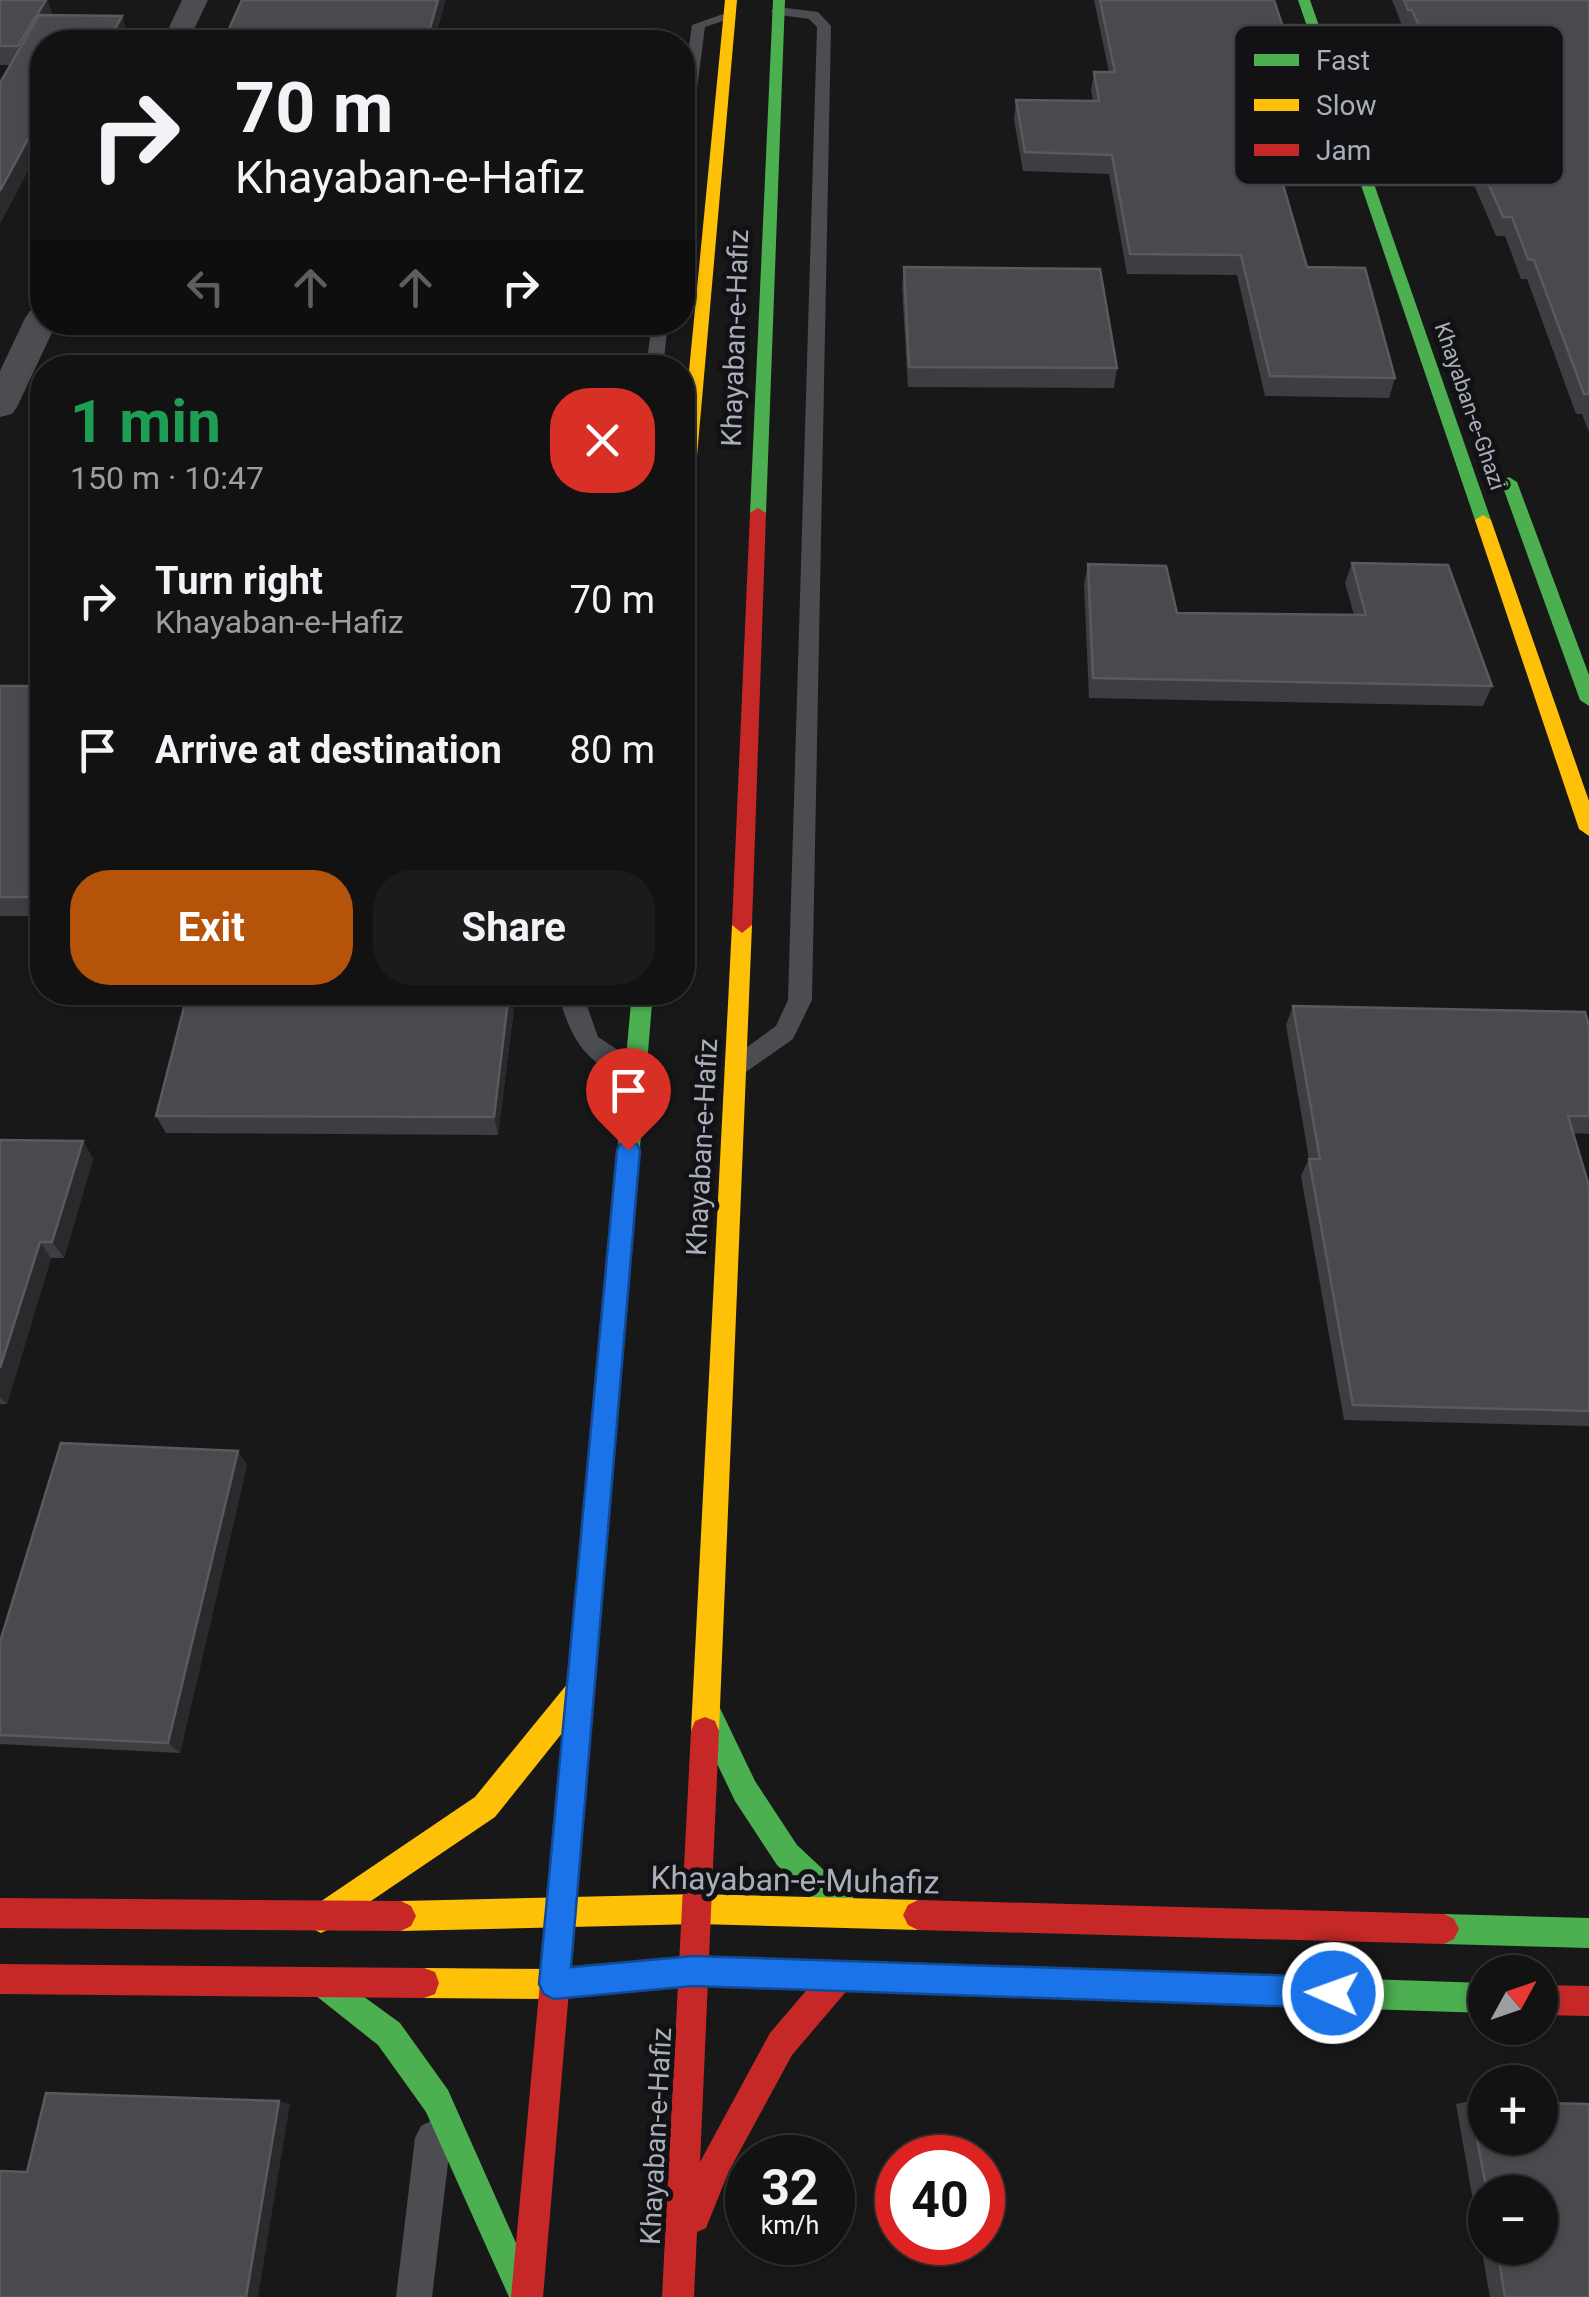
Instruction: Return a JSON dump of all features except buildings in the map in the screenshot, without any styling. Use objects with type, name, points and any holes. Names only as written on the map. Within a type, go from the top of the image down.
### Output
[{"type":"main road","points":[[696,0],[729,8]]},
{"type":"main road","points":[[779,6],[810,0]]},
{"type":"main road","name":"Khayaban-e-Ghazi","points":[[1304,0],[1313,25]]},
{"type":"main road","name":"Khayaban-e-Hafiz","points":[[678,2297],[736,1070],[779,6]]},
{"type":"main road","name":"Khayaban-e-Hafiz","points":[[695,390],[729,8]]},
{"type":"main road","name":"Khayaban-e-Ghazi","points":[[1368,185],[1589,828]]},
{"type":"main road","name":"Khayaban-e-Ghazi","points":[[1501,460],[1589,700]]},
{"type":"main road","points":[[527,2297],[641,1005]]},
{"type":"main road","points":[[321,1918],[486,1806],[580,1688]]},
{"type":"main road","points":[[705,1709],[745,1792],[786,1855],[849,1913]]},
{"type":"main road","name":"Khayaban-e-Muhafiz","points":[[0,1913],[321,1918],[696,1909],[1589,1933]]},
{"type":"main road","points":[[0,1978],[554,1984],[693,1971],[1468,1997]]},
{"type":"main road","points":[[681,2252],[716,2162],[782,2044],[839,1976]]},
{"type":"main road","points":[[326,1984],[388,2034],[437,2101],[527,2297]]},
{"type":"main road","points":[[1558,2000],[1589,2001]]},
{"type":"street","points":[[181,30],[195,0]]},
{"type":"street","points":[[0,407],[34,335]]},
{"type":"lane","points":[[736,1070],[785,1032],[800,1000],[824,26],[813,15],[779,6]]},
{"type":"lane","points":[[695,54],[699,25],[729,8]]},
{"type":"lane","points":[[573,1005],[578,1025],[592,1051],[636,1074]]},
{"type":"lane","points":[[414,2297],[437,2101]]},
{"type":"traffic: fast","points":[[758,513],[779,0]]},
{"type":"traffic: fast","points":[[1304,0],[1313,25]]},
{"type":"traffic: fast","points":[[1368,185],[1483,520]]},
{"type":"traffic: fast","points":[[1509,482],[1589,700]]},
{"type":"traffic: fast","points":[[610,1363],[642,1005]]},
{"type":"traffic: fast","points":[[708,1714],[745,1791],[787,1855],[849,1913]]},
{"type":"traffic: fast","points":[[1444,1929],[1589,1933]]},
{"type":"traffic: fast","points":[[326,1984],[389,2034],[437,2101],[525,2294]]},
{"type":"traffic: fast","points":[[1161,1987],[1468,1997]]},
{"type":"traffic: slow","points":[[695,394],[731,0]]},
{"type":"traffic: slow","points":[[1483,520],[1589,829]]},
{"type":"traffic: slow","points":[[705,1731],[742,925]]},
{"type":"traffic: slow","points":[[575,1755],[610,1363]]},
{"type":"traffic: slow","points":[[321,1918],[485,1807],[581,1688]]},
{"type":"traffic: slow","points":[[401,1916],[697,1909],[918,1915]]},
{"type":"traffic: slow","points":[[424,1983],[555,1984],[693,1971],[1161,1987]]},
{"type":"traffic: jam","points":[[742,925],[758,513]]},
{"type":"traffic: jam","points":[[678,2297],[705,1731]]},
{"type":"traffic: jam","points":[[527,2297],[575,1755]]},
{"type":"traffic: jam","points":[[0,1913],[401,1916]]},
{"type":"traffic: jam","points":[[918,1915],[1444,1929]]},
{"type":"traffic: jam","points":[[695,2217],[716,2162],[781,2044],[839,1976]]},
{"type":"traffic: jam","points":[[0,1979],[424,1983]]},
{"type":"traffic: jam","points":[[1558,2000],[1589,2001]]},
{"type":"route","points":[[628,1150],[554,1984],[693,1971],[1333,1993]]}]
